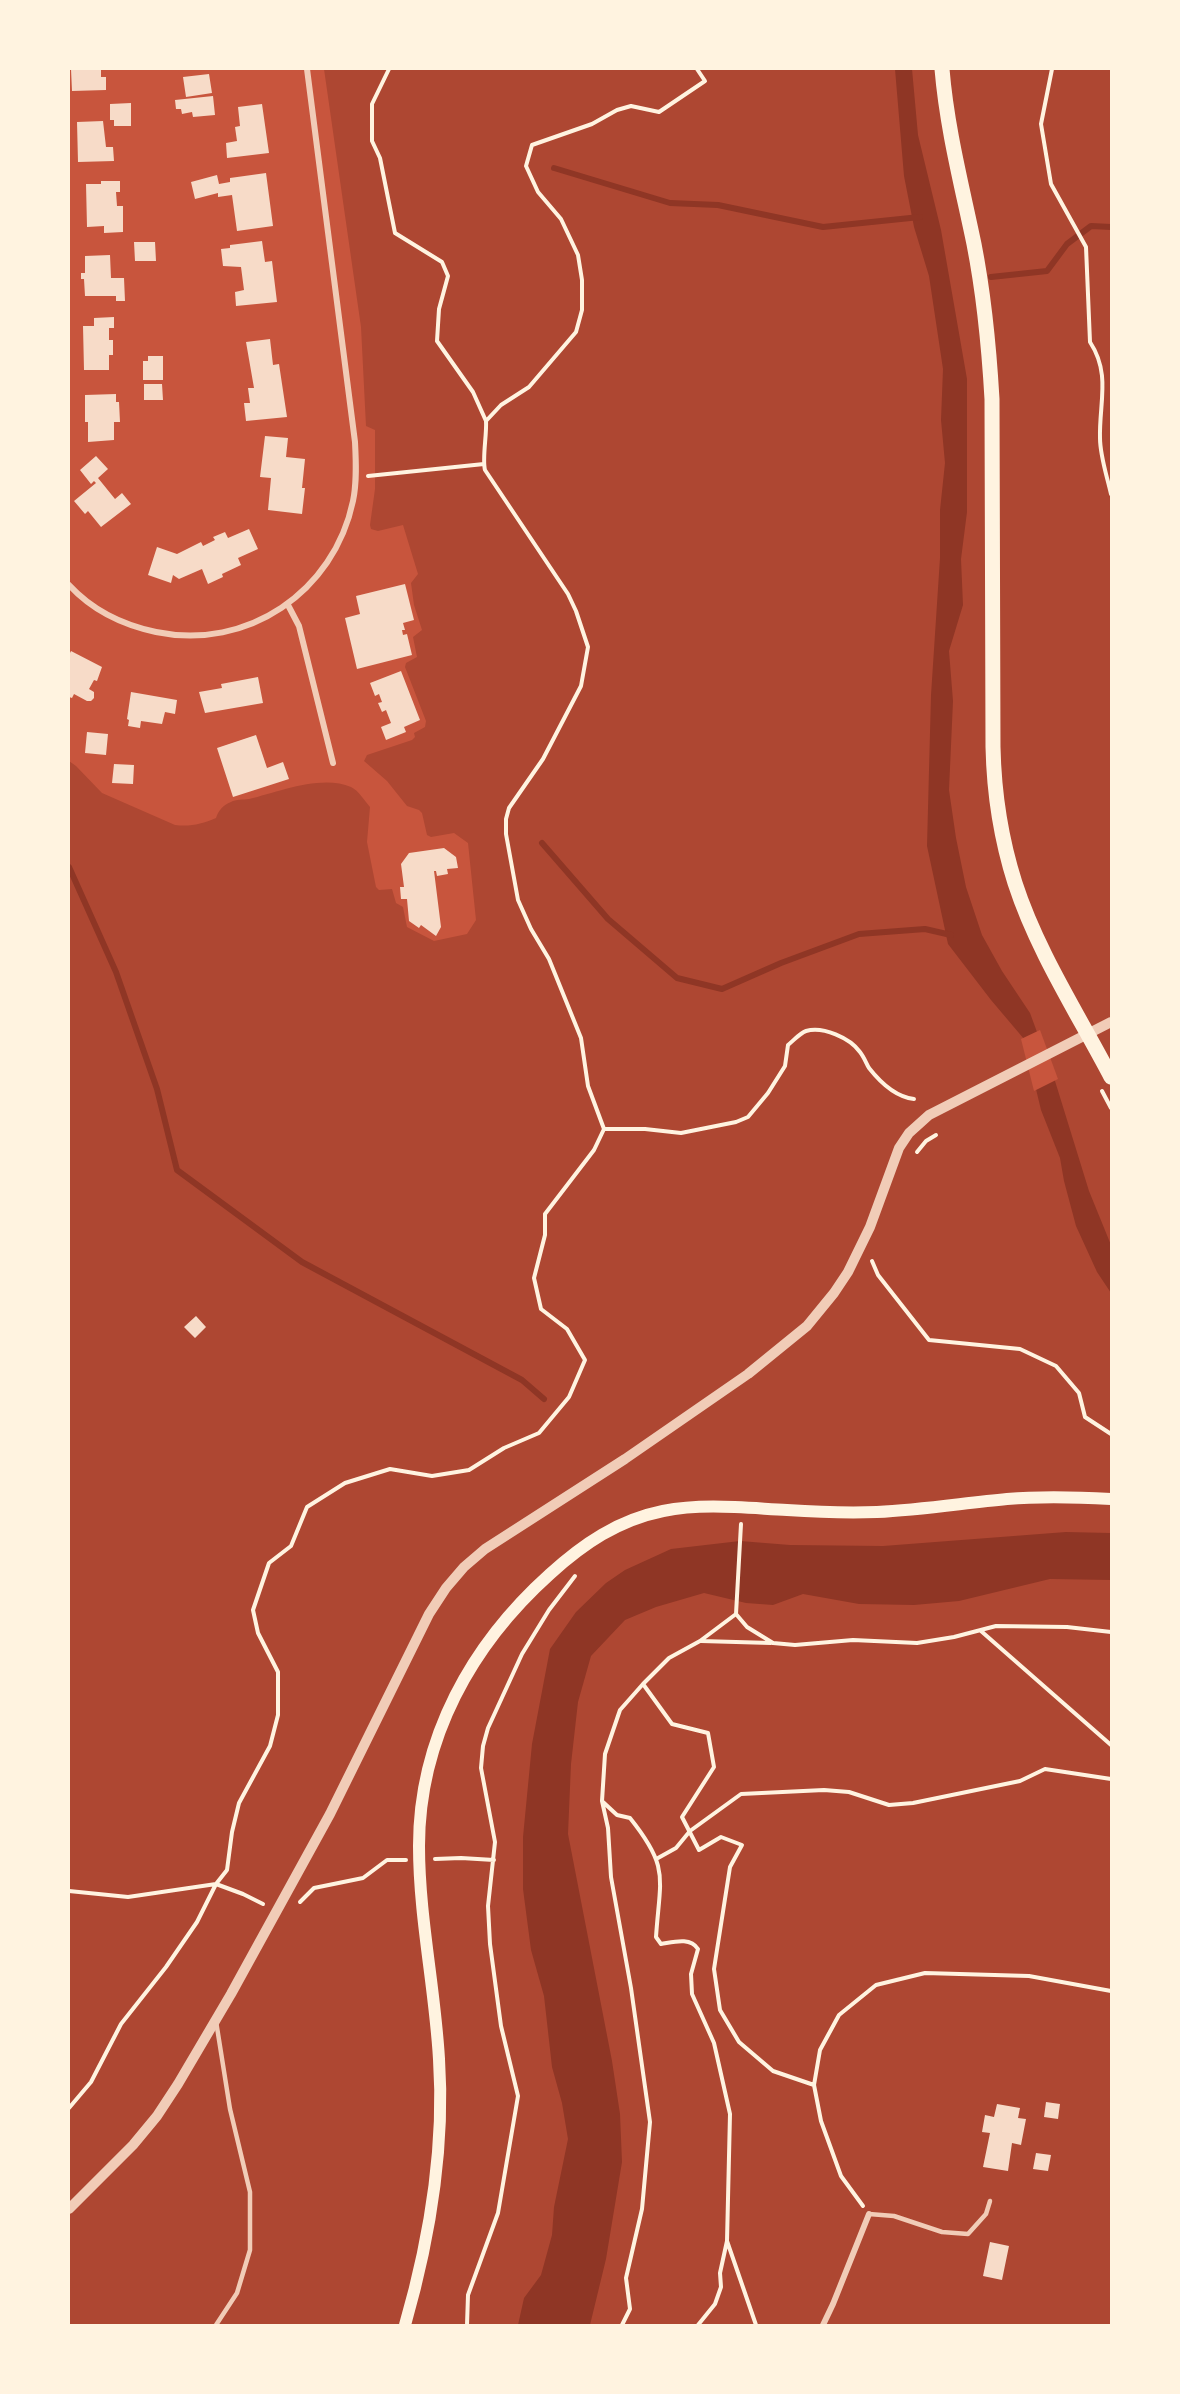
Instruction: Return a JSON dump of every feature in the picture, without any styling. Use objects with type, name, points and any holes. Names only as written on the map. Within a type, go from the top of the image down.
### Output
[{"type":"main road","points":[[942,69],[950,134],[978,269],[990,359],[993,747],[995,791],[1001,830],[1016,885],[1034,928],[1111,1077]]},
{"type":"main road","points":[[405,2325],[427,2234],[437,2171],[440,2126],[439,2058],[422,1905],[420,1860],[423,1792],[436,1741],[453,1698],[470,1668],[504,1621],[540,1583],[584,1546],[619,1524],[659,1511],[709,1506],[870,1512],[1027,1498],[1111,1499]]},
{"type":"street","points":[[69,585],[92,605],[120,621],[141,629],[177,636],[199,636],[237,629],[265,619],[288,605],[315,578],[340,539],[353,503],[355,453],[307,69]]},
{"type":"street","points":[[288,605],[298,626],[333,763]]},
{"type":"street","points":[[69,2209],[124,2155],[157,2116],[216,2019],[330,1814],[429,1614],[446,1588],[464,1567],[485,1549],[625,1459],[738,1381],[807,1326],[834,1293],[852,1264],[870,1227],[899,1148],[909,1133],[929,1115],[1111,1022]]},
{"type":"street","points":[[823,2325],[869,2214]]},
{"type":"lane","points":[[216,2019],[230,2109],[250,2192],[250,2250],[237,2293],[216,2325]]},
{"type":"lane","points":[[869,2214],[894,2216],[942,2232],[968,2234],[986,2214],[990,2200]]},
{"type":"path","points":[[69,2108],[91,2082],[121,2024],[166,1967],[197,1922],[216,1884],[227,1870],[231,1832],[239,1803],[270,1746],[278,1714],[278,1672],[258,1633],[253,1610],[269,1563],[291,1546],[307,1507],[345,1484],[390,1469],[432,1476],[469,1470],[504,1448],[539,1433],[569,1397],[585,1360],[567,1329],[541,1309],[534,1278],[545,1235],[545,1214],[594,1150],[604,1129],[588,1086],[581,1038],[549,959],[531,929],[518,900],[506,834],[506,819],[509,808],[543,759],[581,686],[588,647],[568,594],[485,470],[483,464],[487,442],[486,421],[473,392],[437,341],[439,309],[448,276],[442,262],[395,233],[380,158],[372,141],[372,104],[389,69]]},
{"type":"path","points":[[486,421],[501,405],[529,387],[576,332],[582,310],[582,280],[578,255],[561,219],[538,192],[526,166],[532,146],[592,124],[618,110],[631,106],[659,112],[705,81],[697,69]]},
{"type":"path","points":[[1052,69],[1041,124],[1051,184],[1086,247],[1090,342],[1097,353],[1103,372],[1100,440],[1111,494]]},
{"type":"path","points":[[355,478],[483,464]]},
{"type":"path","points":[[604,1129],[645,1129],[681,1133],[736,1122],[748,1117],[768,1093],[785,1066],[788,1045],[805,1031],[838,1035],[860,1050],[868,1067],[888,1088],[905,1098],[914,1099]]},
{"type":"path","points":[[912,1160],[926,1141],[936,1135]]},
{"type":"path","points":[[875,1256],[872,1263],[878,1275],[929,1340],[1020,1348],[1056,1366],[1079,1393],[1085,1417],[1111,1434]]},
{"type":"path","points":[[729,1523],[741,1524],[736,1612],[747,1627],[772,1643]]},
{"type":"path","points":[[466,2325],[468,2295],[498,2213],[518,2096],[501,2026],[490,1944],[488,1906],[494,1860],[493,1824],[481,1768],[483,1746],[488,1728],[522,1654],[549,1610],[581,1570]]},
{"type":"path","points":[[622,2325],[630,2309],[626,2278],[642,2209],[650,2122],[631,1988],[611,1877],[608,1828],[602,1801],[605,1754],[620,1710],[643,1684],[669,1659],[700,1641],[736,1612]]},
{"type":"path","points":[[700,1641],[795,1645],[854,1640],[917,1643],[996,1626],[1067,1627],[1111,1632]]},
{"type":"path","points":[[980,1630],[1111,1745]]},
{"type":"path","points":[[643,1684],[672,1724],[708,1733],[714,1767],[682,1817],[699,1850],[720,1837],[742,1845],[730,1867],[714,1969],[720,2010],[739,2042],[773,2072],[814,2085]]},
{"type":"path","points":[[658,1858],[676,1848],[690,1831],[741,1794],[824,1790],[849,1792],[888,1804],[913,1803],[1020,1781],[1045,1770],[1111,1779]]},
{"type":"path","points":[[602,1801],[617,1815],[630,1818],[648,1840],[658,1858],[662,1878],[656,1936],[661,1944],[687,1941],[694,1943],[698,1949],[691,1974],[692,1994],[714,2043],[730,2114],[727,2241],[720,2273],[721,2287],[715,2304],[698,2325]]},
{"type":"path","points":[[429,1860],[461,1858],[494,1860]]},
{"type":"path","points":[[292,1909],[314,1888],[363,1878],[387,1860],[409,1860]]},
{"type":"path","points":[[69,1891],[128,1897],[216,1884],[264,1904]]},
{"type":"path","points":[[869,2214],[841,2176],[821,2121],[814,2085],[820,2050],[839,2015],[876,1985],[925,1973],[1029,1976],[1111,1991]]},
{"type":"path","points":[[727,2241],[756,2325]]},
{"type":"shaded area","points":[[324,69],[1111,69],[1111,2325],[69,2325],[69,761],[102,793],[180,826],[216,818],[221,808],[237,800],[314,783],[339,783],[351,787],[370,807],[367,842],[376,887],[379,890],[392,889],[396,903],[403,907],[407,927],[434,941],[467,934],[476,920],[468,843],[454,833],[431,837],[427,835],[422,813],[407,806],[387,781],[364,761],[367,755],[412,740],[415,737],[414,733],[425,727],[426,721],[405,667],[406,663],[417,657],[413,637],[422,630],[414,605],[411,583],[418,574],[403,525],[378,531],[371,529],[370,525],[375,489],[375,430],[366,426],[361,327]]},
{"type":"shaded area","points":[[895,69],[912,69],[918,135],[941,230],[967,379],[967,512],[961,559],[963,605],[949,651],[953,701],[949,790],[956,838],[966,887],[982,935],[1002,971],[1030,1013],[1055,1081],[1089,1191],[1111,1245],[1111,1293],[1097,1272],[1076,1226],[1060,1158],[1041,1110],[1024,1039],[948,944],[927,846],[931,695],[940,558],[940,510],[945,463],[941,420],[943,369],[929,276],[914,227],[904,176]]},
{"type":"shaded area","points":[[1066,1532],[1111,1533],[1111,1580],[1050,1579],[959,1601],[914,1605],[859,1604],[803,1594],[773,1605],[746,1603],[704,1593],[656,1607],[625,1620],[591,1656],[578,1702],[571,1764],[568,1834],[612,2061],[620,2114],[622,2162],[606,2259],[590,2325],[518,2325],[524,2298],[541,2275],[552,2235],[554,2207],[568,2139],[562,2103],[552,2067],[544,1996],[531,1950],[523,1889],[523,1837],[532,1744],[550,1649],[576,1612],[606,1583],[625,1570],[671,1549],[740,1541],[790,1545],[883,1546]]},
{"type":"pier","points":[[1040,1030],[1058,1079],[1034,1091],[1021,1039]]},
{"type":"building","points":[[71,69],[101,69],[101,77],[106,77],[106,90],[72,91]]},
{"type":"building","points":[[209,74],[212,93],[186,97],[183,77]]},
{"type":"building","points":[[213,96],[215,115],[193,117],[192,112],[182,114],[181,109],[176,109],[175,100]]},
{"type":"building","points":[[131,103],[131,126],[114,126],[114,120],[110,120],[110,104]]},
{"type":"building","points":[[262,104],[269,153],[227,158],[226,143],[237,141],[235,127],[240,126],[238,107]]},
{"type":"building","points":[[103,121],[106,147],[113,147],[114,161],[78,162],[77,122]]},
{"type":"building","points":[[266,173],[273,226],[237,231],[232,195],[218,197],[218,193],[195,199],[191,182],[217,175],[219,184],[230,182],[230,178]]},
{"type":"building","points":[[101,181],[120,181],[120,192],[116,192],[117,206],[123,206],[123,232],[104,233],[104,226],[87,227],[86,184],[101,184]]},
{"type":"building","points":[[262,241],[265,262],[272,261],[277,302],[236,306],[235,292],[244,290],[241,267],[223,266],[221,249],[230,248],[230,245]]},
{"type":"building","points":[[134,242],[155,242],[156,261],[135,261]]},
{"type":"building","points":[[110,255],[111,278],[124,278],[125,301],[116,301],[116,296],[85,296],[84,279],[81,279],[81,273],[85,273],[85,256]]},
{"type":"building","points":[[114,317],[114,328],[109,328],[109,340],[113,340],[113,355],[109,355],[109,370],[84,370],[83,326],[94,326],[94,318]]},
{"type":"building","points":[[270,339],[273,365],[279,364],[287,417],[246,421],[244,403],[250,403],[248,388],[254,388],[246,342]]},
{"type":"building","points":[[148,356],[163,356],[163,380],[143,380],[143,361],[148,361]]},
{"type":"building","points":[[144,384],[162,384],[163,400],[144,400]]},
{"type":"building","points":[[116,394],[116,402],[119,402],[120,422],[114,422],[114,440],[88,442],[85,395]]},
{"type":"building","points":[[265,436],[288,438],[286,457],[305,459],[302,514],[268,510],[271,478],[260,477]]},
{"type":"building","points":[[96,456],[108,469],[98,478],[115,499],[122,493],[131,504],[101,527],[88,511],[85,514],[74,501],[96,483],[94,481],[91,484],[80,470]]},
{"type":"building","points":[[249,529],[258,549],[238,558],[241,565],[208,584],[202,569],[179,579],[173,575],[171,583],[148,575],[157,547],[177,554],[201,542],[203,546],[215,540],[213,537],[225,532],[228,538]]},
{"type":"building","points":[[405,584],[414,620],[403,623],[405,630],[402,630],[403,635],[407,634],[412,655],[357,669],[345,618],[360,614],[356,596]]},
{"type":"building","points":[[71,651],[102,667],[97,681],[94,680],[89,689],[94,692],[94,698],[91,701],[74,694],[72,698],[69,697],[69,655]]},
{"type":"building","points":[[401,671],[420,720],[404,727],[406,732],[386,740],[381,727],[391,723],[386,710],[382,712],[378,703],[382,702],[379,694],[375,696],[370,683]]},
{"type":"building","points":[[258,677],[263,703],[205,713],[199,692],[222,688],[221,684]]},
{"type":"building","points":[[131,692],[177,700],[175,714],[165,712],[162,724],[141,721],[140,728],[128,726]]},
{"type":"building","points":[[87,732],[108,734],[106,755],[85,753]]},
{"type":"building","points":[[256,735],[267,768],[283,762],[289,779],[233,797],[217,748]]},
{"type":"building","points":[[114,764],[134,765],[133,784],[112,783]]},
{"type":"building","points":[[444,848],[456,857],[458,868],[447,869],[448,874],[437,876],[434,871],[441,927],[436,936],[421,925],[419,928],[409,921],[407,899],[401,899],[400,887],[404,887],[401,864],[409,853]]},
{"type":"building","points":[[196,1316],[206,1327],[195,1338],[184,1327]]},
{"type":"building","points":[[1046,2102],[1060,2104],[1058,2119],[1044,2117]]},
{"type":"building","points":[[997,2104],[1020,2108],[1018,2118],[1026,2119],[1021,2145],[1012,2143],[1008,2171],[983,2167],[990,2133],[982,2132],[985,2115],[994,2117]]},
{"type":"building","points":[[1036,2153],[1051,2155],[1048,2171],[1033,2169]]},
{"type":"building","points":[[990,2242],[1009,2246],[1002,2280],[983,2276]]},
{"type":"waterway","points":[[554,168],[670,203],[718,205],[823,227],[920,217]]},
{"type":"waterway","points":[[991,277],[1047,271],[1067,244],[1091,226],[1111,227]]},
{"type":"waterway","points":[[542,843],[608,919],[677,978],[722,989],[781,963],[859,934],[925,929],[951,935]]},
{"type":"waterway","points":[[69,867],[116,972],[157,1089],[177,1170],[302,1262],[522,1380],[544,1399]]}]
